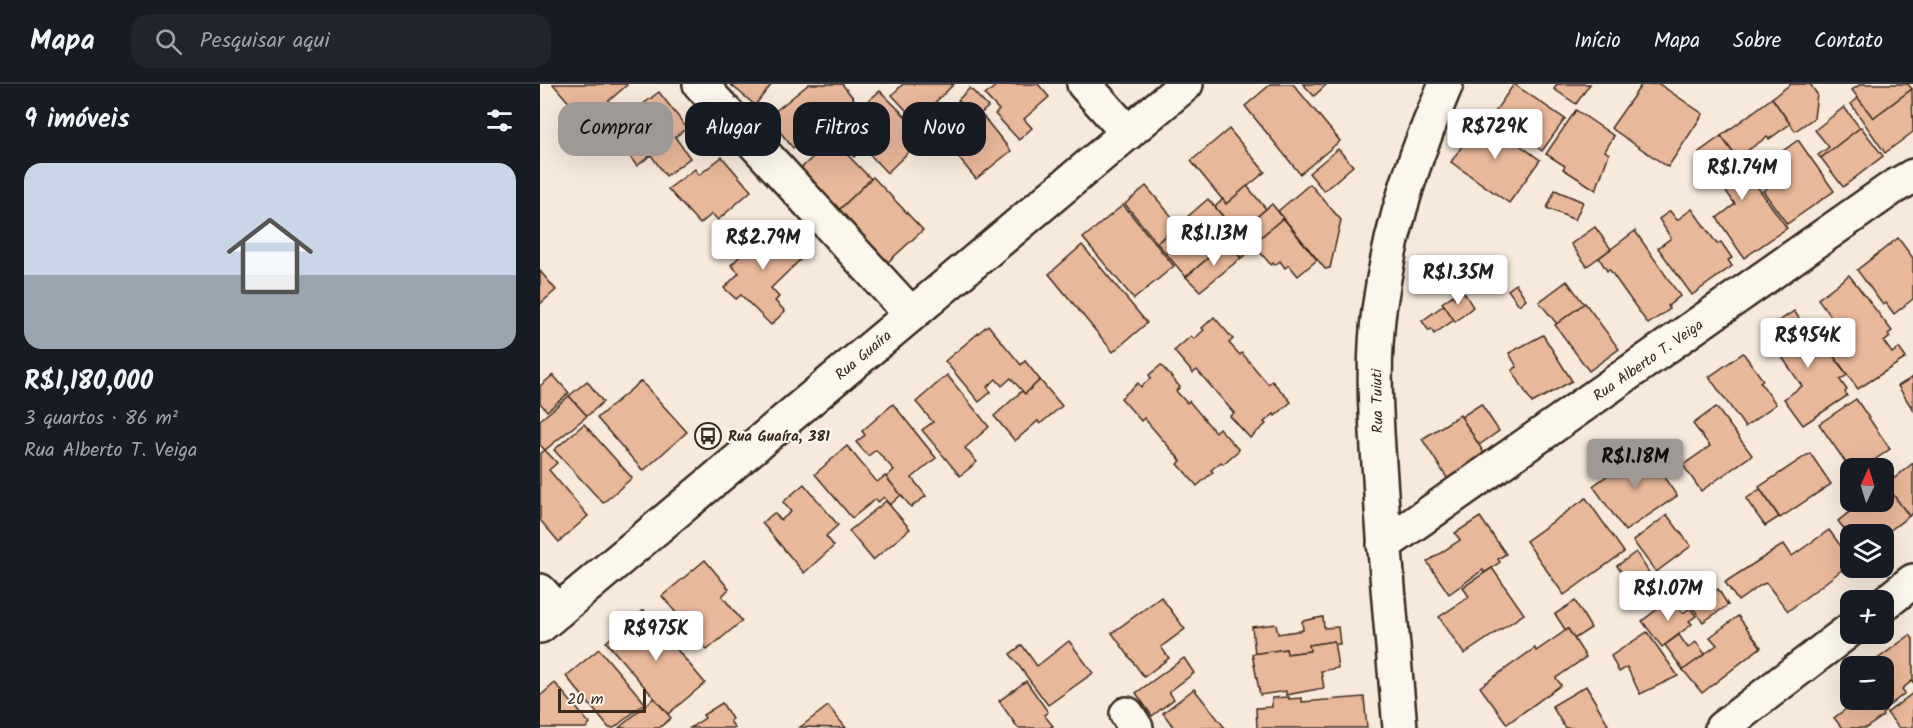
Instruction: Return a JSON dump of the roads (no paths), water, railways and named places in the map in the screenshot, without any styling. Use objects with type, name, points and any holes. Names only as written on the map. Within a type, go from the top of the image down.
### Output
[{"type":"main road","points":[[700,84],[911,314]]},
{"type":"main road","points":[[1084,84],[1128,134]]},
{"type":"main road","name":"Rua Guaíra","points":[[546,609],[911,314],[1186,84]]},
{"type":"main road","name":"Rua Tuiuti","points":[[1400,728],[1384,545],[1375,398],[1376,346],[1379,310],[1400,207],[1417,155],[1446,84]]},
{"type":"main road","name":"Rua Alberto T. Veiga","points":[[1384,545],[1892,188],[1913,176]]},
{"type":"main road","points":[[1894,596],[1913,581]]},
{"type":"main road","points":[[1722,728],[1840,637]]},
{"type":"place","name":"Rua Guaíra, 381","points":[[708,436]]}]
